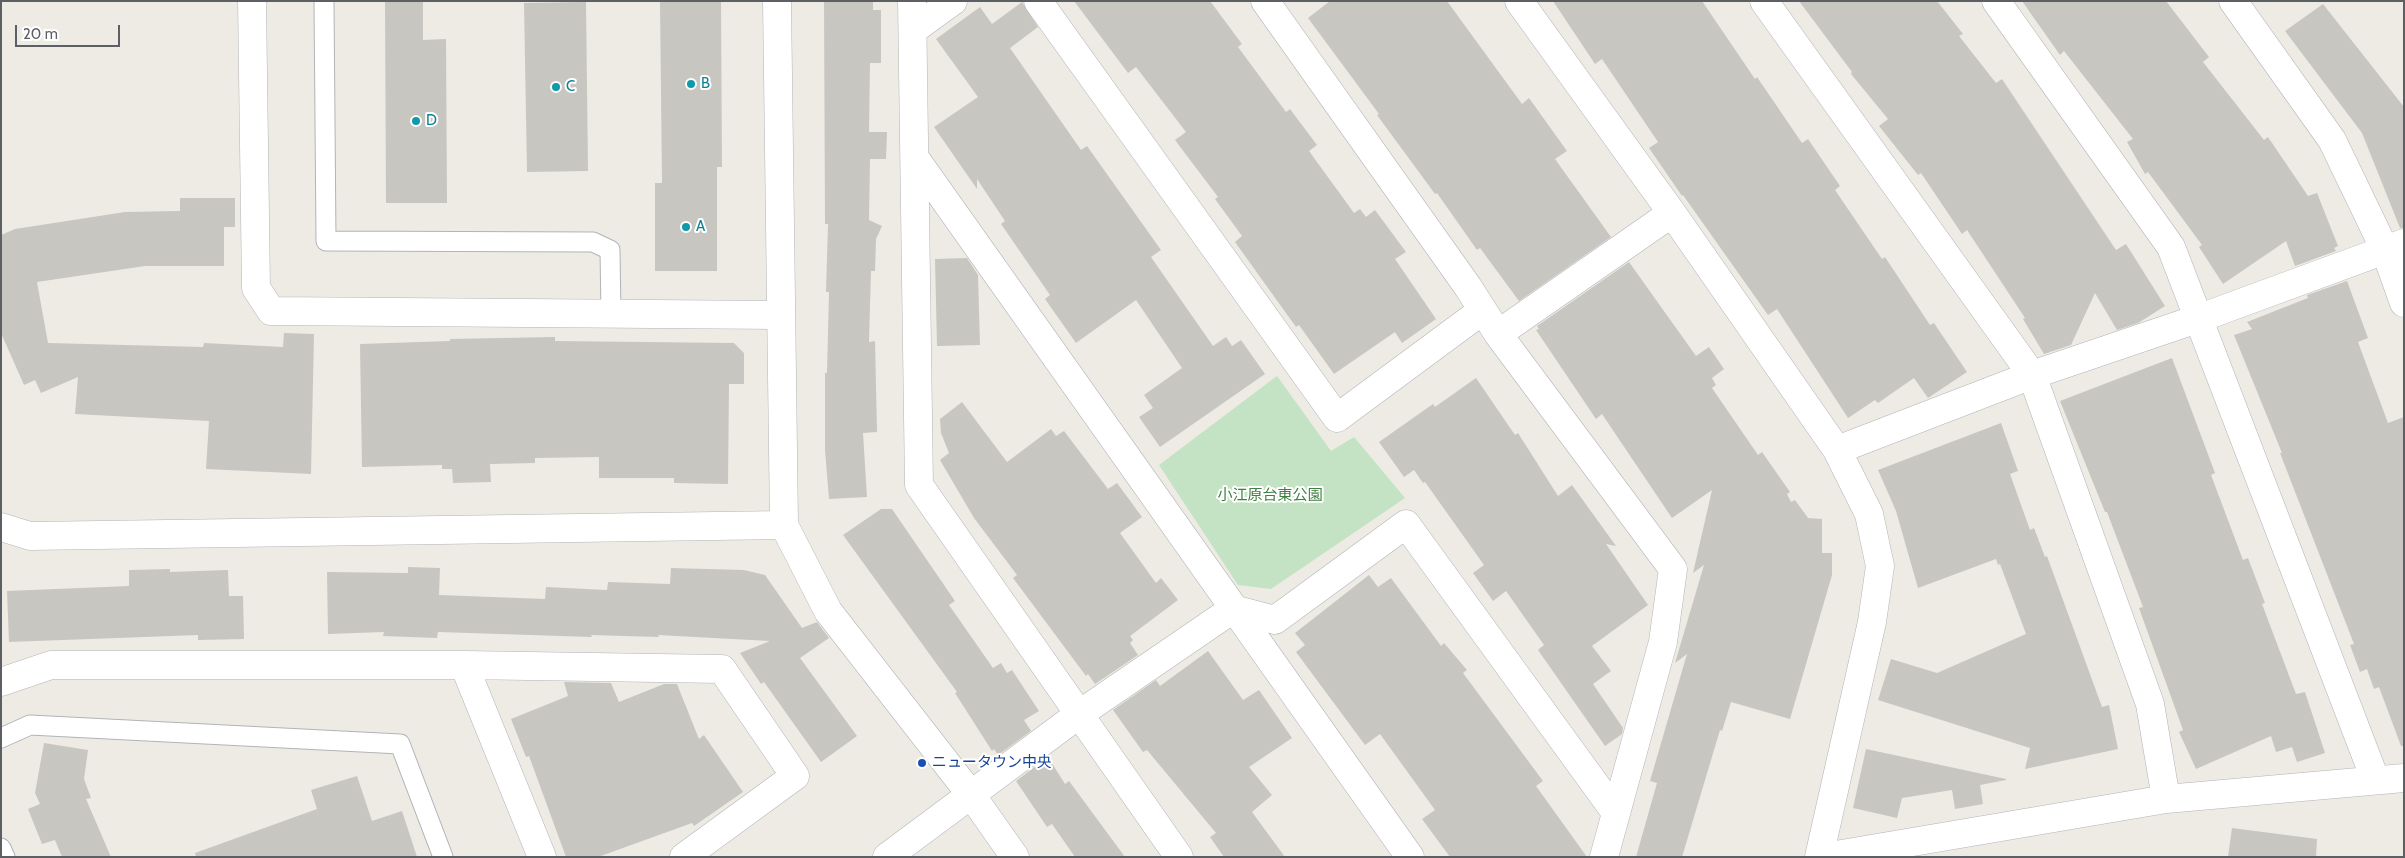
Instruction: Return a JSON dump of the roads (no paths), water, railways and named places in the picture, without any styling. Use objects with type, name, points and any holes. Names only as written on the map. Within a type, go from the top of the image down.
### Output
[{"type":"street","points":[[252,1],[256,288],[271,311],[780,315]]},
{"type":"street","points":[[777,1],[784,525],[828,611],[972,796],[1014,857]]},
{"type":"street","points":[[912,1],[919,485],[1078,716],[1179,857]]},
{"type":"street","points":[[912,30],[953,1]]},
{"type":"street","points":[[1038,1],[1336,418],[1483,310]]},
{"type":"street","points":[[1265,1],[1498,334],[1673,569],[1663,642],[1604,857]]},
{"type":"street","points":[[1519,1],[1672,213],[1837,450],[1869,514],[1880,566],[1872,622],[1819,857]]},
{"type":"street","points":[[1764,1],[2032,375],[2150,704],[2166,799]]},
{"type":"street","points":[[1996,1],[2171,247],[2200,318],[2375,779]]},
{"type":"street","points":[[2233,1],[2332,140],[2394,246],[2404,303]]},
{"type":"street","points":[[915,158],[1410,857]]},
{"type":"street","points":[[1498,334],[1672,213]]},
{"type":"street","points":[[1837,450],[2032,375],[2200,318],[2394,246]]},
{"type":"street","points":[[887,857],[1078,716],[1233,609],[1274,620],[1406,524],[1616,813]]},
{"type":"street","points":[[1,527],[30,536],[784,525]]},
{"type":"street","points":[[1,682],[51,665],[464,665],[722,669],[795,776],[684,857]]},
{"type":"street","points":[[464,665],[542,857]]},
{"type":"street","points":[[1824,857],[2166,799],[2375,779],[2404,778]]},
{"type":"lane","points":[[324,1],[326,241],[593,242],[610,250],[612,314]]},
{"type":"lane","points":[[1,738],[30,725],[400,744],[443,857]]},
{"type":"lane","points":[[1,848],[4,857]]},
{"type":"place","name":"B","points":[[691,84]]},
{"type":"place","name":"C","points":[[556,87]]},
{"type":"place","name":"D","points":[[416,121]]},
{"type":"place","name":"A","points":[[686,227]]},
{"type":"place","name":"ニュータウン中央","points":[[922,763]]},
{"type":"park label","name":"小江原台東公園","points":[[1270,496]]}]
